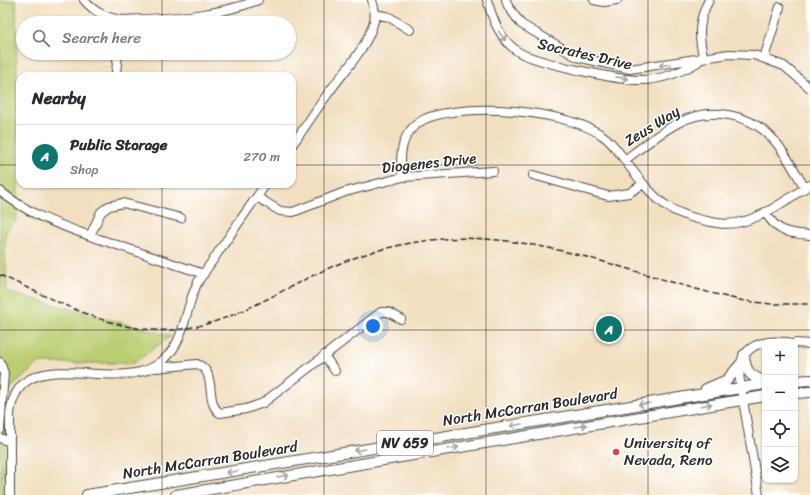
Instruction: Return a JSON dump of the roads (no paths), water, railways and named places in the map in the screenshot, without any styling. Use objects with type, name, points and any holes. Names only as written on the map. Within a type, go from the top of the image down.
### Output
[{"type":"main road","points":[[744,355],[748,373],[762,380]]},
{"type":"main road","points":[[683,397],[722,383],[740,365]]},
{"type":"main road","points":[[798,381],[810,380]]},
{"type":"main road","name":"North McCarran Boulevard","points":[[87,495],[762,384]]},
{"type":"main road","points":[[798,393],[810,392]]},
{"type":"main road","name":"North McCarran Boulevard","points":[[176,495],[762,396]]},
{"type":"street","points":[[84,0],[96,12],[105,16]]},
{"type":"street","points":[[180,16],[215,12],[234,8],[258,0]]},
{"type":"street","points":[[296,139],[365,41],[371,30],[375,14],[372,0]]},
{"type":"street","name":"Socrates Drive","points":[[487,0],[499,32],[518,52],[557,64],[641,80],[654,79],[683,71],[704,59]]},
{"type":"street","name":"Socrates Drive","points":[[506,0],[508,6],[521,24],[577,57],[630,69],[729,54],[754,55],[789,70],[810,88]]},
{"type":"street","points":[[594,0],[604,2],[617,0]]},
{"type":"street","points":[[704,59],[699,26],[708,0]]},
{"type":"street","points":[[764,58],[780,7]]},
{"type":"street","points":[[375,14],[389,17],[410,30]]},
{"type":"street","points":[[116,72],[117,60]]},
{"type":"street","points":[[403,176],[401,150],[406,136],[416,124],[438,115],[479,110],[518,112],[572,122],[590,129],[603,136],[614,146],[643,184],[658,200],[674,211],[717,223],[744,222],[765,212],[808,186]]},
{"type":"street","name":"Zeus Way","points":[[625,160],[670,128],[687,119],[707,114],[727,115],[756,125],[773,139],[808,186]]},
{"type":"street","name":"Diogenes Drive","points":[[257,197],[280,211],[293,212],[345,192],[403,176],[493,171]]},
{"type":"street","points":[[533,175],[608,196],[622,196],[643,184]]},
{"type":"street","points":[[150,368],[169,355],[178,342],[196,286],[263,188]]},
{"type":"street","points":[[0,191],[17,205],[39,218],[204,274]]},
{"type":"street","points":[[90,236],[101,212],[109,206],[123,203],[181,218]]},
{"type":"street","points":[[765,212],[771,222],[782,230],[810,235]]},
{"type":"street","points":[[10,495],[11,405],[17,390],[30,379],[47,373],[120,375],[150,368],[197,364],[201,365],[207,373],[214,408],[220,413],[246,409],[263,403],[381,312],[388,312],[401,319]]},
{"type":"street","points":[[759,495],[739,377],[740,365],[744,355],[752,348],[762,343]]},
{"type":"street","points":[[798,343],[810,344]]},
{"type":"street","points":[[324,355],[335,371]]},
{"type":"street","points":[[0,362],[4,373],[0,430]]},
{"type":"street","points":[[0,438],[10,442]]},
{"type":"railway","points":[[0,275],[88,315],[125,326],[143,329],[169,330],[193,327],[217,321],[262,302],[329,268],[357,257],[399,245],[428,240],[482,239],[520,243],[558,250],[707,292],[745,301],[771,304],[810,304]]},
{"type":"place","name":"Public Storage","points":[[609,329]]},
{"type":"place","name":"University of Nevada, Reno","points":[[616,452]]}]
